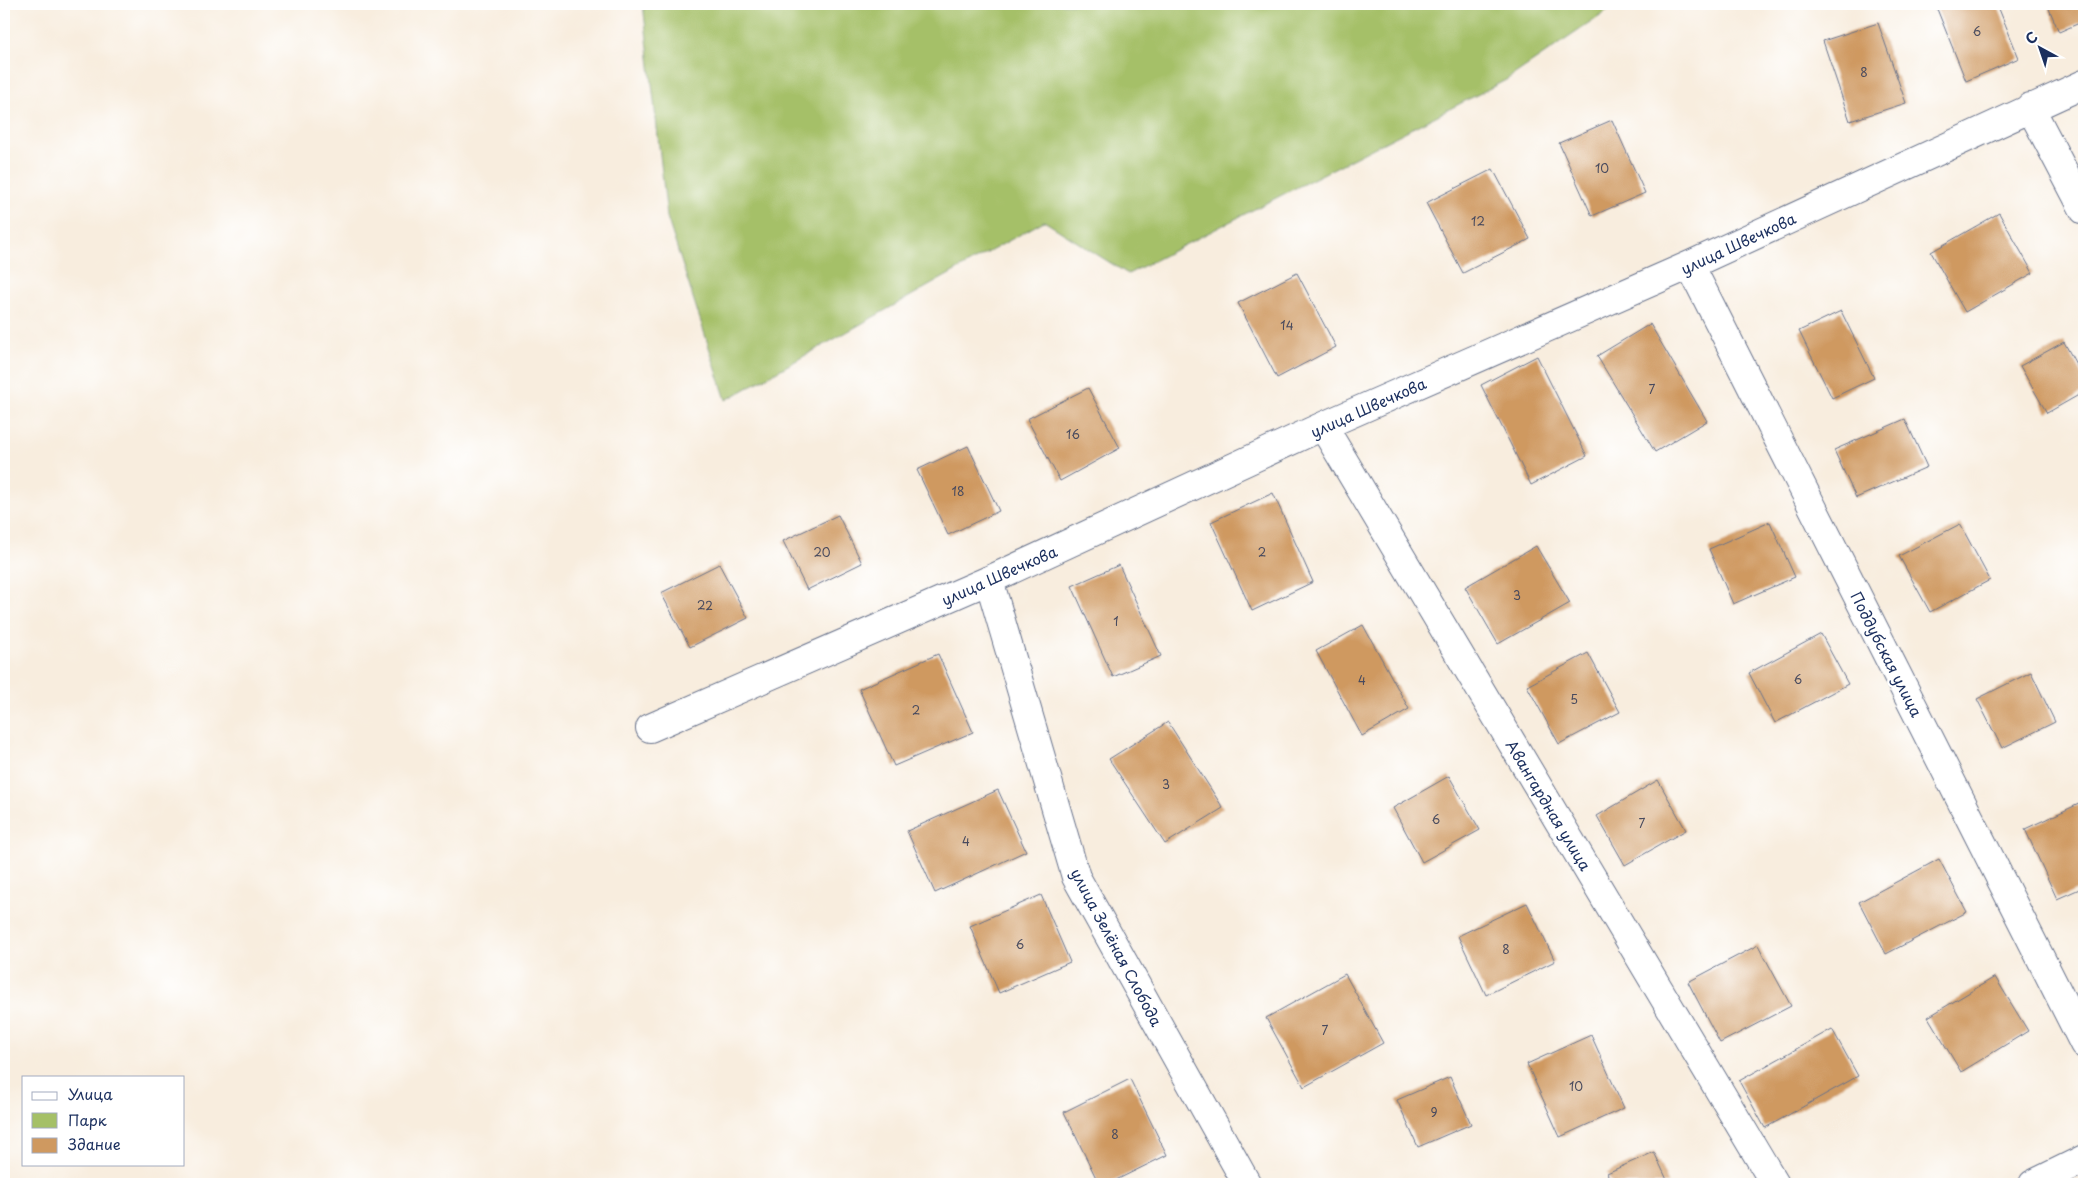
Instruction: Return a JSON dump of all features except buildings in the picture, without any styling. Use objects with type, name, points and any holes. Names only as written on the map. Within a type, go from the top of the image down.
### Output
[{"type":"street","name":"улица Швечкова","points":[[650,728],[989,580],[1323,426],[1690,265],[2084,84]]},
{"type":"street","points":[[2030,108],[2084,210]]},
{"type":"street","name":"Поддубская улица","points":[[1690,265],[2084,1044]]},
{"type":"street","name":"Авангардная улица","points":[[1323,426],[1775,1184]]},
{"type":"street","name":"улица Зелёная Слобода","points":[[989,580],[1076,877],[1247,1184]]},
{"type":"street","points":[[2034,1184],[2084,1159]]},
{"type":"green space","points":[[643,4],[1618,4],[1506,80],[1128,274],[1044,221],[726,400],[667,217]]}]
